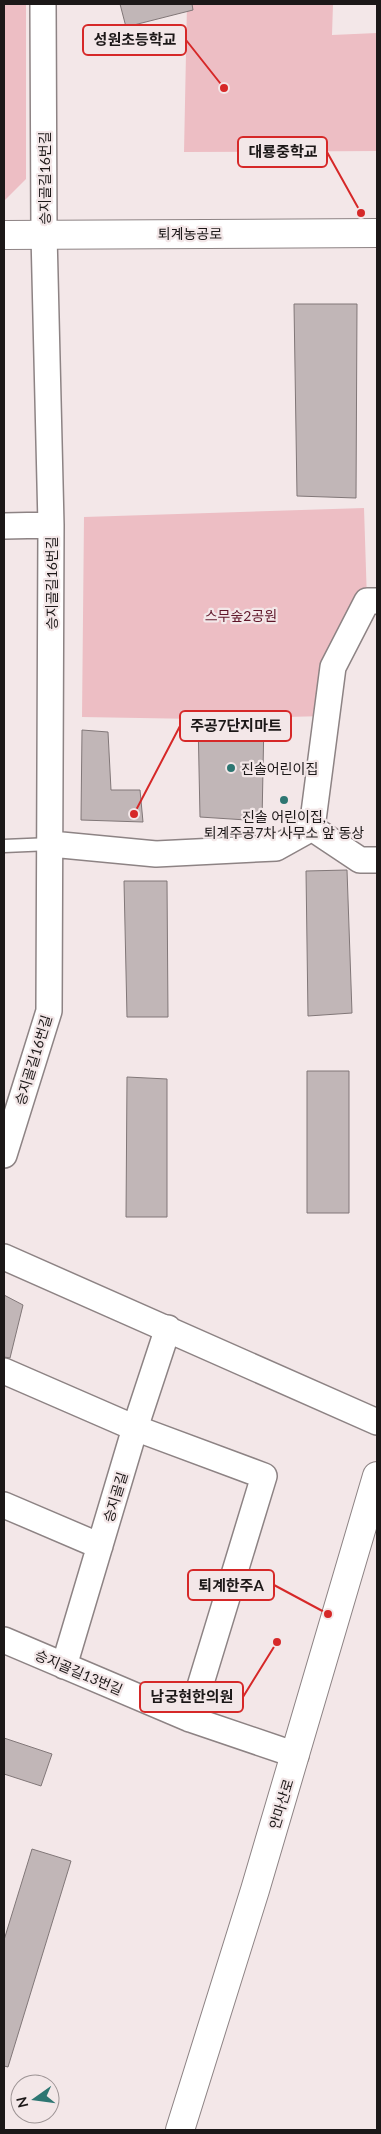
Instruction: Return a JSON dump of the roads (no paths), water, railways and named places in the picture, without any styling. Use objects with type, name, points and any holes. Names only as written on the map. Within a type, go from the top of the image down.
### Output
[{"type":"street","name":"승지골길16번길","points":[[4,1155],[49,1011],[51,526],[44,234],[43,4]]},
{"type":"street","name":"퇴계농공로","points":[[4,235],[377,233]]},
{"type":"street","points":[[4,526],[51,526]]},
{"type":"street","points":[[312,828],[333,666],[367,601],[377,601]]},
{"type":"street","points":[[51,844],[156,854],[276,848],[312,828]]},
{"type":"street","points":[[312,828],[360,860],[377,860]]},
{"type":"street","points":[[4,1257],[377,1422]]},
{"type":"street","name":"승지골길","points":[[64,1666],[135,1428],[168,1328]]},
{"type":"street","points":[[4,1371],[135,1428],[264,1476],[190,1719]]},
{"type":"street","name":"안마산로","points":[[180,2130],[296,1755],[377,1476]]},
{"type":"street","points":[[4,1505],[100,1546]]},
{"type":"street","name":"승지골길13번길","points":[[4,1640],[190,1719],[296,1755]]},
{"type":"lane","points":[[4,846],[51,844]]},
{"type":"place","name":"성원초등학교","points":[[224,88]]},
{"type":"place","name":"대룡중학교","points":[[361,213]]},
{"type":"place","name":"진솔어린이집","points":[[231,768]]},
{"type":"place","name":"진솔 어린이집, 퇴계주공7차 사무소 앞 동상","points":[[284,800]]},
{"type":"place","name":"주공7단지마트","points":[[134,814]]},
{"type":"place","name":"퇴계한주A","points":[[328,1614]]},
{"type":"place","name":"남궁현한의원","points":[[277,1642]]},
{"type":"park label","name":"스무숲2공원","points":[[241,615]]}]
